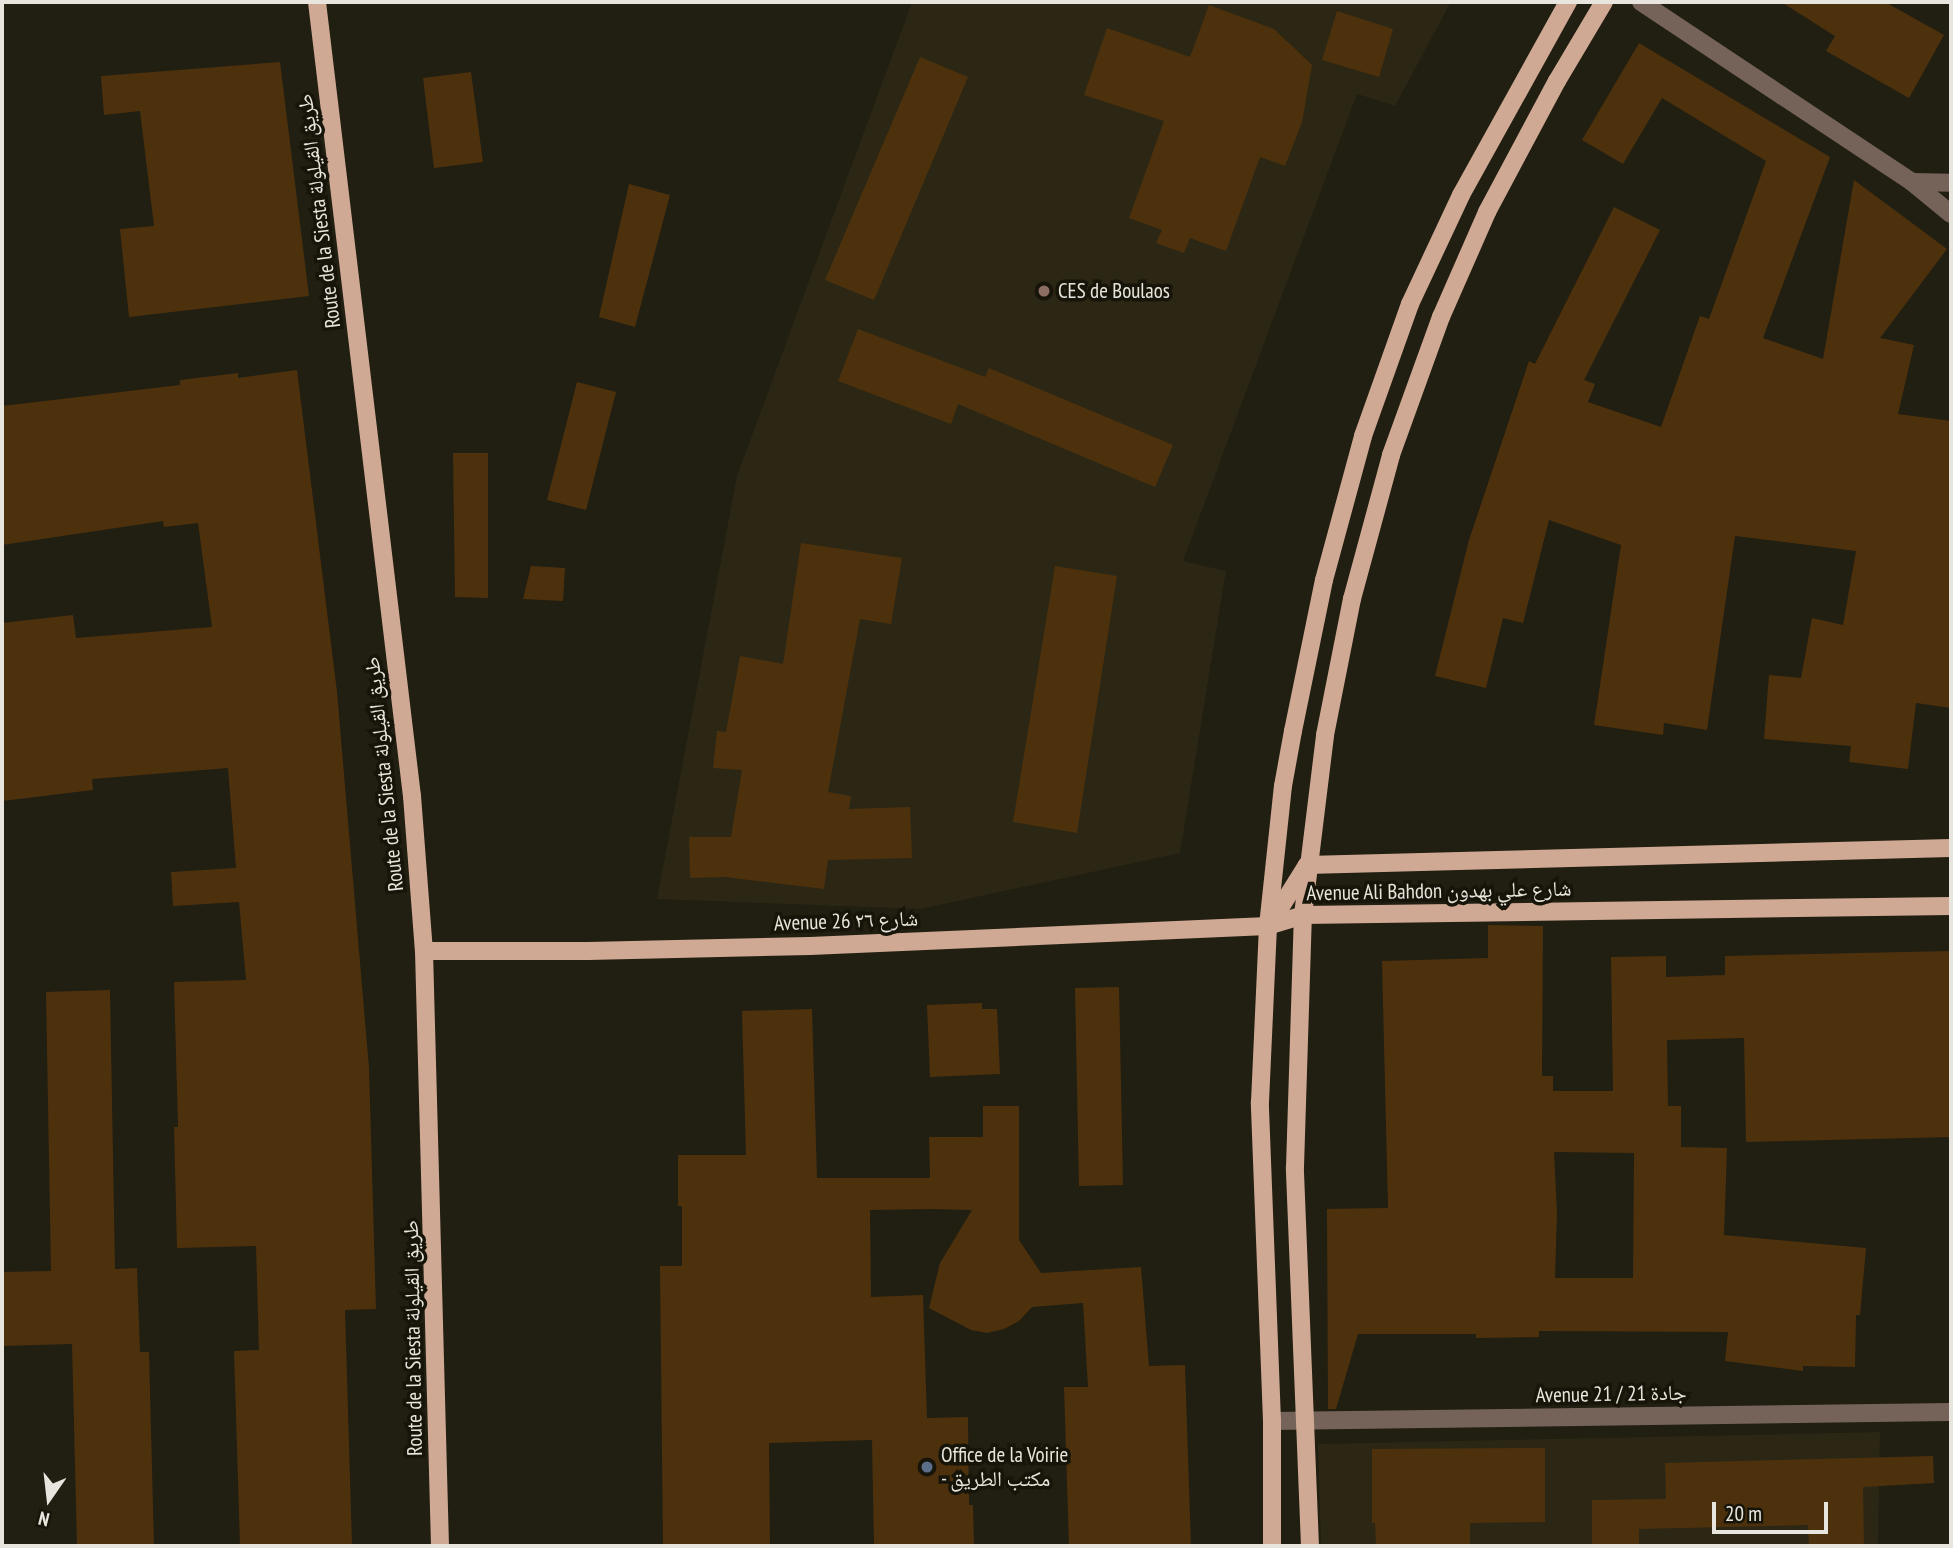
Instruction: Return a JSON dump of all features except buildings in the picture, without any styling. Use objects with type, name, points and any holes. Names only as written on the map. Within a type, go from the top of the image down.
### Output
[{"type":"main road","name":"Route de la Siesta طريق القيلولة","points":[[317,2],[412,796],[424,951],[440,1546]]},
{"type":"main road","points":[[1272,1546],[1272,1421],[1260,1102],[1268,926],[1283,786],[1293,731],[1324,580],[1363,436],[1410,304],[1461,195],[1568,2]]},
{"type":"main road","points":[[1310,1546],[1295,1167],[1303,915],[1325,735],[1344,640],[1391,455],[1441,317],[1487,212],[1557,81],[1604,2]]},
{"type":"main road","name":"Avenue Ali Bahdon شارع علي بهدون","points":[[1268,926],[1307,865],[1951,848]]},
{"type":"main road","name":"Avenue Ali Bahdon شارع علي بهدون","points":[[1268,926],[1303,915],[1951,906]]},
{"type":"main road","name":"Avenue 26 شارع ٢٦","points":[[424,951],[588,951],[810,946],[1268,926]]},
{"type":"street","points":[[1641,2],[1912,182],[1951,214]]},
{"type":"street","points":[[1912,182],[1951,183]]},
{"type":"street","name":"Avenue 21 / جادة 21","points":[[1272,1421],[1951,1412]]},
{"type":"shaded area","name":"CES de Boulaos","points":[[912,2],[1451,2],[1395,106],[1357,94],[1183,561],[1226,571],[1180,853],[921,909],[657,899],[737,476]]},
{"type":"shaded area","points":[[1880,1432],[1878,1546],[1321,1546],[1318,1444]]},
{"type":"place","name":"CES de Boulaos","points":[[1044,291]]},
{"type":"place","name":"Office de la Voirie - مكتب الطريق","points":[[927,1467]]}]
